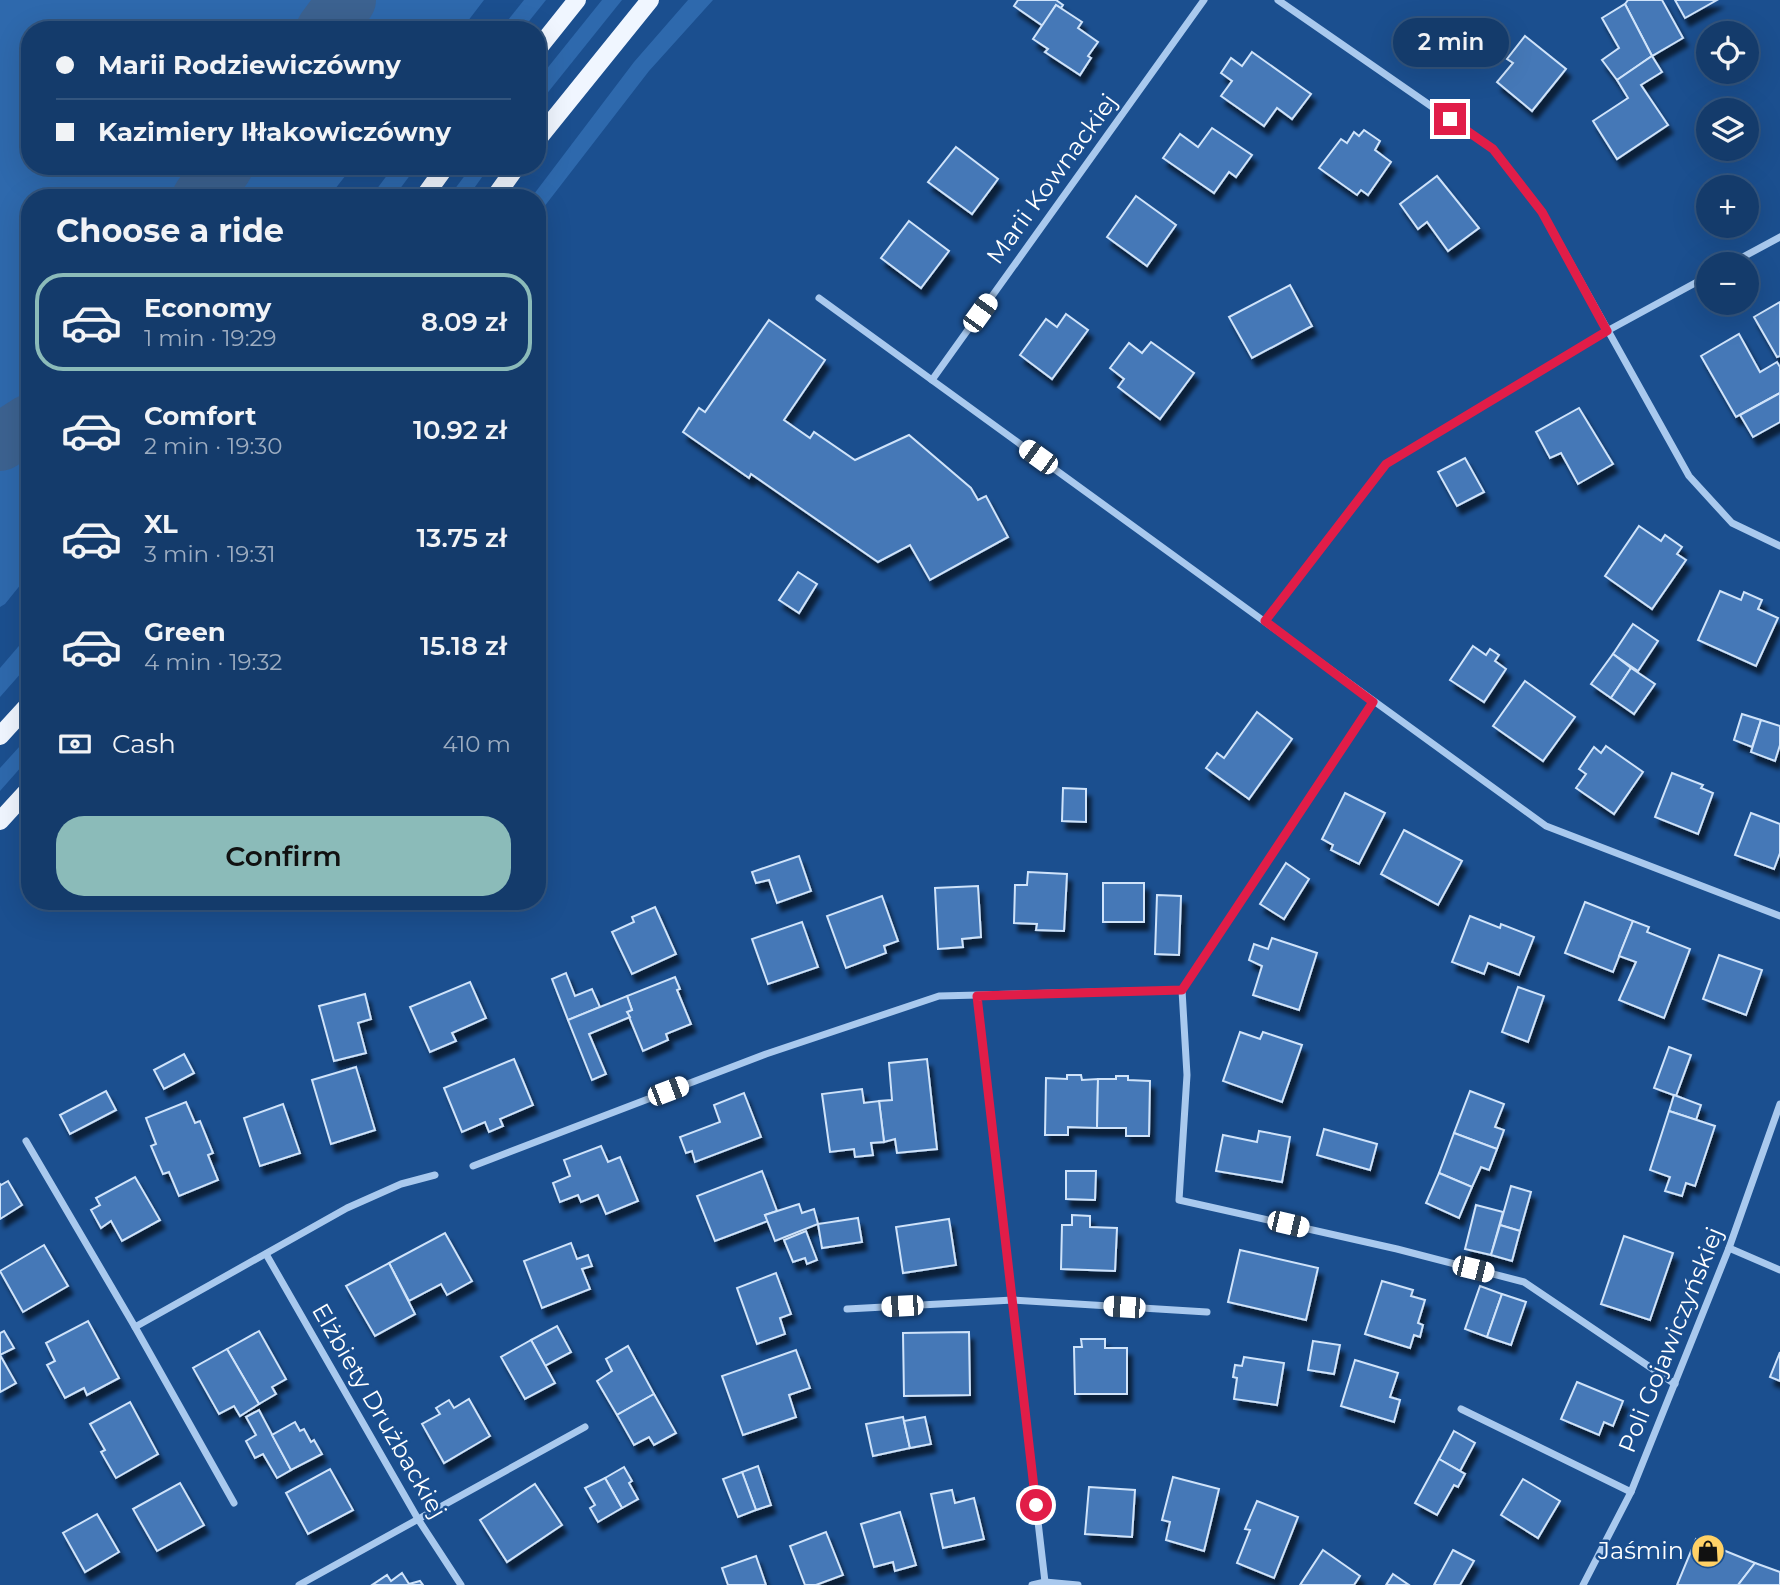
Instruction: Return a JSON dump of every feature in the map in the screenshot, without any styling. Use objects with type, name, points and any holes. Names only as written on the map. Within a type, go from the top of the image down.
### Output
[{"type":"main road","points":[[546,39],[577,0]]},
{"type":"main road","points":[[546,129],[650,0]]},
{"type":"main road","points":[[0,736],[21,713]]},
{"type":"main road","points":[[0,821],[21,798]]},
{"type":"street","name":"Marii Kownackiej","points":[[932,380],[1204,0]]},
{"type":"street","points":[[1278,0],[1493,149],[1542,212],[1689,476],[1732,523],[1780,545]]},
{"type":"street","points":[[1752,252],[1780,237]]},
{"type":"street","points":[[1265,621],[1386,464],[1607,331],[1696,283]]},
{"type":"street","points":[[819,298],[1546,826],[1780,916]]},
{"type":"street","points":[[1373,702],[1182,990],[1187,1075],[1179,1200],[1397,1249],[1524,1282],[1675,1384]]},
{"type":"street","points":[[473,1166],[766,1054],[939,996],[1182,990]]},
{"type":"street","points":[[977,996],[1045,1582]]},
{"type":"street","name":"Poli Gojawiczyńskiej","points":[[1583,1585],[1631,1492],[1730,1248],[1780,1104]]},
{"type":"street","points":[[26,1141],[234,1503]]},
{"type":"street","points":[[135,1327],[347,1208],[401,1184],[435,1175]]},
{"type":"street","points":[[1730,1248],[1780,1270]]},
{"type":"street","name":"Elżbiety Drużbackiej","points":[[266,1254],[418,1519],[461,1585]]},
{"type":"street","points":[[847,1309],[1013,1300],[1207,1312]]},
{"type":"street","points":[[1461,1409],[1631,1492]]},
{"type":"street","points":[[299,1585],[585,1427]]},
{"type":"street","points":[[1032,1585],[1045,1582],[1078,1585]]},
{"type":"shaded area","points":[[0,0],[484,0],[468,21],[21,21],[21,175],[346,175],[335,189],[21,189],[21,584],[0,607]]},
{"type":"shaded area","points":[[524,0],[546,0],[529,21],[507,21]]},
{"type":"shaded area","points":[[602,0],[622,0],[546,95],[546,70]]},
{"type":"shaded area","points":[[688,0],[713,0],[649,71],[546,204],[546,189],[538,189],[634,62]]},
{"type":"shaded area","points":[[387,175],[410,175],[400,189],[377,189]]},
{"type":"shaded area","points":[[465,175],[484,175],[473,189],[455,189]]},
{"type":"shaded area","points":[[21,644],[21,673],[0,697],[0,668]]},
{"type":"shaded area","points":[[21,745],[21,767],[0,791],[0,768]]},
{"type":"building","points":[[1018,0],[1056,0],[1063,5],[1061,8],[1056,5],[1043,26],[1014,6]]},
{"type":"building","points":[[1628,0],[1662,0],[1683,38],[1652,56],[1625,4]]},
{"type":"building","points":[[1675,0],[1717,0],[1685,18]]},
{"type":"building","points":[[1625,4],[1652,56],[1617,80],[1602,60],[1619,48],[1602,18]]},
{"type":"building","points":[[1056,5],[1082,22],[1078,28],[1098,42],[1080,75],[1045,52],[1048,49],[1033,39]]},
{"type":"building","points":[[1525,36],[1566,69],[1532,111],[1497,82],[1513,63],[1507,59]]},
{"type":"building","points":[[1252,52],[1311,94],[1292,119],[1277,108],[1264,126],[1221,96],[1232,81],[1221,73],[1231,58],[1242,66]]},
{"type":"building","points":[[1652,56],[1662,72],[1641,85],[1668,125],[1617,159],[1593,121],[1628,98],[1617,80]]},
{"type":"building","points":[[1212,128],[1252,155],[1236,177],[1229,172],[1214,193],[1163,158],[1180,134],[1198,147]]},
{"type":"building","points":[[1364,130],[1380,141],[1375,150],[1391,162],[1368,195],[1361,190],[1357,195],[1319,168],[1341,139],[1347,143],[1354,132],[1359,136]]},
{"type":"building","points":[[956,147],[998,179],[972,214],[928,182]]},
{"type":"building","points":[[1437,176],[1479,228],[1448,251],[1427,222],[1418,229],[1400,204]]},
{"type":"building","points":[[1136,196],[1176,225],[1147,266],[1107,237]]},
{"type":"building","points":[[909,221],[949,251],[921,288],[881,258]]},
{"type":"building","points":[[1290,285],[1312,326],[1252,358],[1229,317]]},
{"type":"building","points":[[1780,302],[1780,356],[1777,357],[1754,317]]},
{"type":"building","points":[[1066,314],[1088,330],[1052,379],[1020,355],[1046,319],[1057,327]]},
{"type":"building","points":[[769,320],[825,360],[784,420],[810,438],[814,432],[855,460],[909,435],[971,488],[978,500],[986,496],[1008,537],[930,580],[910,545],[878,562],[751,474],[749,478],[683,432],[699,408],[705,412]]},
{"type":"building","points":[[1739,334],[1760,372],[1777,362],[1780,367],[1780,393],[1736,417],[1701,356]]},
{"type":"building","points":[[1151,342],[1194,373],[1160,419],[1118,387],[1124,379],[1110,368],[1129,343],[1142,353]]},
{"type":"building","points":[[1780,393],[1780,422],[1753,437],[1740,415]]},
{"type":"building","points":[[1579,408],[1613,464],[1578,484],[1561,453],[1550,458],[1536,432]]},
{"type":"building","points":[[1465,458],[1484,492],[1457,506],[1438,472]]},
{"type":"building","points":[[1639,526],[1661,541],[1665,535],[1682,547],[1677,554],[1686,560],[1652,609],[1605,576]]},
{"type":"building","points":[[798,572],[817,584],[799,613],[779,600]]},
{"type":"building","points":[[1720,591],[1741,600],[1744,592],[1762,600],[1758,609],[1778,618],[1756,666],[1698,640]]},
{"type":"building","points":[[1633,624],[1658,641],[1638,671],[1613,654]]},
{"type":"building","points":[[1473,646],[1486,655],[1490,649],[1499,655],[1495,661],[1506,669],[1484,702],[1450,680]]},
{"type":"building","points":[[1613,654],[1631,668],[1611,698],[1591,684]]},
{"type":"building","points":[[1631,668],[1655,684],[1634,714],[1611,698]]},
{"type":"building","points":[[1525,681],[1575,717],[1543,761],[1493,726]]},
{"type":"building","points":[[1257,712],[1292,739],[1249,799],[1206,768],[1217,753],[1224,758]]},
{"type":"building","points":[[1742,714],[1761,720],[1752,747],[1734,740]]},
{"type":"building","points":[[1761,720],[1780,726],[1780,745],[1775,761],[1751,752]]},
{"type":"building","points":[[1606,746],[1643,772],[1614,814],[1576,788],[1586,774],[1579,769],[1594,747],[1601,753]]},
{"type":"building","points":[[1672,773],[1703,785],[1701,788],[1713,793],[1698,834],[1655,817]]},
{"type":"building","points":[[1063,788],[1086,789],[1086,822],[1062,821]]},
{"type":"building","points":[[1345,793],[1385,813],[1359,864],[1331,850],[1333,845],[1322,839]]},
{"type":"building","points":[[1751,813],[1780,824],[1780,853],[1774,869],[1735,855]]},
{"type":"building","points":[[1404,830],[1462,861],[1438,905],[1381,874]]},
{"type":"building","points":[[799,856],[811,891],[777,903],[769,880],[756,883],[752,872]]},
{"type":"building","points":[[1286,863],[1309,879],[1284,919],[1260,904]]},
{"type":"building","points":[[1028,872],[1067,874],[1064,931],[1036,930],[1037,924],[1014,923],[1015,885],[1027,885]]},
{"type":"building","points":[[1103,883],[1144,883],[1144,922],[1103,922]]},
{"type":"building","points":[[978,886],[981,937],[962,939],[963,947],[938,949],[935,888]]},
{"type":"building","points":[[1157,895],[1181,896],[1179,955],[1155,954]]},
{"type":"building","points":[[882,896],[898,941],[884,946],[886,953],[846,968],[827,916]]},
{"type":"building","points":[[1585,902],[1633,921],[1613,972],[1565,953]]},
{"type":"building","points":[[655,907],[676,954],[632,974],[612,932],[634,922],[632,917]]},
{"type":"building","points":[[1470,916],[1534,937],[1519,975],[1488,963],[1484,974],[1452,962]]},
{"type":"building","points":[[1633,921],[1649,927],[1647,932],[1690,949],[1664,1018],[1619,1000],[1636,962],[1619,956]]},
{"type":"building","points":[[802,922],[818,967],[768,984],[752,939]]},
{"type":"building","points":[[1272,938],[1317,953],[1299,1010],[1253,995],[1262,966],[1249,960],[1254,944],[1268,949]]},
{"type":"building","points":[[1719,955],[1762,970],[1746,1015],[1703,999]]},
{"type":"building","points":[[566,973],[575,996],[592,989],[600,1007],[568,1020],[552,979]]},
{"type":"building","points":[[675,977],[680,989],[677,990],[691,1024],[666,1034],[668,1040],[643,1051],[627,1012],[632,1010],[627,996]]},
{"type":"building","points":[[470,982],[486,1018],[452,1033],[456,1041],[430,1052],[410,1007]]},
{"type":"building","points":[[1518,987],[1544,996],[1528,1042],[1502,1032]]},
{"type":"building","points":[[365,994],[371,1019],[358,1023],[366,1053],[334,1061],[319,1006]]},
{"type":"building","points":[[627,996],[632,1010],[627,1012],[630,1017],[589,1034],[606,1074],[592,1080],[568,1020]]},
{"type":"building","points":[[1240,1032],[1260,1039],[1263,1032],[1302,1045],[1282,1102],[1223,1081]]},
{"type":"building","points":[[1669,1047],[1691,1055],[1676,1096],[1654,1088]]},
{"type":"building","points":[[184,1054],[194,1073],[164,1089],[154,1070]]},
{"type":"building","points":[[514,1059],[533,1105],[500,1119],[503,1126],[489,1132],[485,1122],[462,1132],[444,1088]]},
{"type":"building","points":[[927,1059],[937,1149],[897,1153],[895,1139],[884,1142],[879,1101],[892,1100],[889,1063]]},
{"type":"building","points":[[356,1067],[375,1130],[331,1144],[312,1080]]},
{"type":"building","points":[[1067,1075],[1081,1075],[1082,1080],[1098,1079],[1097,1128],[1068,1127],[1068,1135],[1045,1135],[1046,1078],[1067,1079]]},
{"type":"building","points":[[1116,1076],[1128,1076],[1128,1080],[1150,1081],[1149,1136],[1126,1136],[1126,1128],[1097,1128],[1098,1079],[1116,1079]]},
{"type":"building","points":[[862,1089],[864,1103],[879,1101],[884,1142],[871,1143],[873,1155],[855,1157],[854,1149],[830,1152],[822,1094]]},
{"type":"building","points":[[106,1091],[116,1110],[70,1134],[60,1115]]},
{"type":"building","points":[[1470,1091],[1504,1104],[1495,1127],[1504,1130],[1497,1149],[1454,1133]]},
{"type":"building","points":[[744,1093],[761,1137],[695,1162],[692,1151],[686,1153],[680,1137],[720,1122],[714,1105]]},
{"type":"building","points":[[1674,1095],[1701,1105],[1696,1120],[1669,1111]]},
{"type":"building","points":[[186,1102],[195,1123],[200,1121],[213,1153],[208,1155],[218,1180],[179,1196],[169,1172],[163,1174],[151,1146],[156,1144],[146,1118]]},
{"type":"building","points":[[283,1104],[300,1153],[260,1166],[244,1118]]},
{"type":"building","points":[[1669,1111],[1715,1126],[1695,1186],[1686,1183],[1682,1196],[1665,1191],[1670,1177],[1650,1170]]},
{"type":"building","points":[[1324,1129],[1377,1144],[1370,1170],[1317,1155]]},
{"type":"building","points":[[1259,1131],[1290,1137],[1282,1182],[1216,1171],[1223,1135],[1257,1142]]},
{"type":"building","points":[[1454,1133],[1497,1149],[1489,1170],[1481,1167],[1472,1187],[1439,1173]]},
{"type":"building","points":[[601,1146],[608,1162],[620,1157],[638,1201],[606,1214],[598,1195],[581,1202],[578,1195],[560,1202],[553,1183],[570,1176],[564,1160]]},
{"type":"building","points":[[762,1171],[777,1211],[765,1215],[768,1221],[715,1241],[697,1196]]},
{"type":"building","points":[[1066,1171],[1096,1171],[1095,1200],[1066,1199]]},
{"type":"building","points":[[1439,1173],[1472,1187],[1459,1218],[1426,1203]]},
{"type":"building","points":[[135,1177],[160,1220],[122,1241],[111,1221],[101,1228],[91,1210],[100,1205],[96,1198]]},
{"type":"building","points":[[8,1181],[22,1205],[0,1219],[0,1184]]},
{"type":"building","points":[[1511,1186],[1531,1192],[1520,1231],[1500,1225]]},
{"type":"building","points":[[799,1204],[802,1213],[814,1209],[818,1224],[775,1241],[765,1215]]},
{"type":"building","points":[[1476,1205],[1503,1212],[1491,1255],[1465,1249]]},
{"type":"building","points":[[1072,1215],[1090,1216],[1090,1227],[1117,1228],[1115,1271],[1061,1269],[1062,1225],[1072,1225]]},
{"type":"building","points":[[858,1218],[862,1242],[822,1248],[818,1224]]},
{"type":"building","points":[[949,1219],[956,1265],[903,1273],[896,1227]]},
{"type":"building","points":[[1500,1225],[1520,1231],[1512,1261],[1491,1255]]},
{"type":"building","points":[[806,1231],[817,1260],[807,1264],[805,1258],[793,1262],[784,1240]]},
{"type":"building","points":[[445,1233],[472,1281],[447,1295],[441,1284],[409,1301],[389,1263]]},
{"type":"building","points":[[1624,1236],[1673,1253],[1650,1320],[1601,1304]]},
{"type":"building","points":[[571,1243],[577,1259],[588,1255],[592,1266],[582,1269],[590,1289],[542,1308],[524,1261]]},
{"type":"building","points":[[44,1245],[68,1286],[23,1312],[0,1271]]},
{"type":"building","points":[[1240,1250],[1318,1268],[1306,1320],[1228,1302]]},
{"type":"building","points":[[389,1263],[415,1314],[375,1336],[346,1286]]},
{"type":"building","points":[[776,1273],[791,1314],[780,1318],[785,1334],[757,1344],[737,1288]]},
{"type":"building","points":[[1382,1281],[1413,1290],[1411,1296],[1425,1300],[1418,1323],[1423,1325],[1420,1337],[1414,1335],[1410,1348],[1365,1334]]},
{"type":"building","points":[[1480,1286],[1502,1294],[1487,1337],[1465,1329]]},
{"type":"building","points":[[1502,1294],[1526,1302],[1511,1345],[1487,1337]]},
{"type":"building","points":[[88,1321],[119,1378],[87,1395],[84,1388],[65,1398],[47,1365],[55,1361],[46,1343]]},
{"type":"building","points":[[557,1326],[571,1352],[545,1366],[531,1340]]},
{"type":"building","points":[[4,1331],[14,1348],[0,1355],[0,1333]]},
{"type":"building","points":[[259,1331],[286,1379],[272,1387],[276,1394],[259,1404],[227,1349]]},
{"type":"building","points":[[969,1332],[970,1395],[904,1396],[903,1333]]},
{"type":"building","points":[[1081,1339],[1105,1339],[1105,1348],[1127,1348],[1127,1394],[1075,1394],[1074,1347],[1082,1347]]},
{"type":"building","points":[[531,1340],[555,1383],[525,1399],[501,1357]]},
{"type":"building","points":[[1313,1341],[1340,1345],[1334,1374],[1308,1370]]},
{"type":"building","points":[[628,1346],[654,1394],[617,1415],[597,1381],[612,1371],[606,1359]]},
{"type":"building","points":[[227,1349],[259,1404],[240,1416],[234,1406],[219,1414],[193,1368]]},
{"type":"building","points":[[796,1350],[810,1388],[789,1395],[796,1417],[743,1435],[722,1376]]},
{"type":"building","points":[[1780,1352],[1780,1381],[1770,1377]]},
{"type":"building","points":[[0,1355],[16,1383],[0,1392]]},
{"type":"building","points":[[1244,1357],[1284,1363],[1277,1405],[1234,1399],[1237,1378],[1233,1377],[1235,1365],[1242,1366]]},
{"type":"building","points":[[1355,1360],[1398,1373],[1390,1397],[1400,1400],[1394,1422],[1341,1406]]},
{"type":"building","points":[[1577,1382],[1623,1401],[1613,1426],[1604,1422],[1599,1435],[1561,1419]]},
{"type":"building","points":[[654,1394],[676,1433],[654,1445],[649,1437],[634,1445],[617,1415]]},
{"type":"building","points":[[469,1399],[490,1436],[444,1463],[422,1424],[440,1414],[436,1408],[449,1400],[454,1408]]},
{"type":"building","points":[[130,1402],[158,1454],[116,1478],[101,1452],[105,1450],[90,1424]]},
{"type":"building","points":[[259,1410],[291,1470],[277,1478],[263,1454],[255,1458],[246,1441],[256,1435],[246,1417]]},
{"type":"building","points":[[903,1417],[910,1448],[873,1456],[866,1424]]},
{"type":"building","points":[[925,1417],[931,1444],[910,1448],[904,1421]]},
{"type":"building","points":[[295,1422],[300,1431],[304,1429],[311,1442],[314,1440],[322,1454],[291,1470],[272,1435]]},
{"type":"building","points":[[1454,1431],[1475,1443],[1460,1471],[1439,1459]]},
{"type":"building","points":[[1439,1459],[1465,1474],[1458,1487],[1454,1485],[1437,1515],[1415,1503]]},
{"type":"building","points":[[758,1466],[771,1505],[756,1510],[742,1472]]},
{"type":"building","points":[[624,1467],[638,1499],[622,1508],[605,1478]]},
{"type":"building","points":[[330,1469],[353,1510],[308,1534],[286,1493]]},
{"type":"building","points":[[742,1472],[756,1510],[738,1517],[723,1479]]},
{"type":"building","points":[[1173,1477],[1219,1489],[1204,1551],[1166,1540],[1170,1522],[1162,1520]]},
{"type":"building","points":[[605,1478],[622,1508],[598,1522],[590,1508],[595,1505],[585,1488]]},
{"type":"building","points":[[1523,1479],[1560,1501],[1538,1538],[1501,1515]]},
{"type":"building","points":[[180,1483],[204,1525],[157,1551],[133,1509]]},
{"type":"building","points":[[535,1484],[562,1525],[507,1562],[480,1520]]},
{"type":"building","points":[[1089,1487],[1135,1490],[1132,1537],[1085,1534]]},
{"type":"building","points":[[952,1490],[955,1503],[974,1498],[984,1539],[943,1548],[931,1494]]},
{"type":"building","points":[[1257,1501],[1298,1517],[1274,1578],[1237,1563],[1250,1530],[1245,1529]]},
{"type":"building","points":[[900,1512],[916,1565],[895,1571],[893,1562],[874,1567],[861,1524]]},
{"type":"building","points":[[97,1514],[119,1552],[85,1572],[63,1533]]},
{"type":"building","points":[[826,1532],[843,1575],[816,1585],[805,1585],[790,1546]]},
{"type":"building","name":"Jaśmin","points":[[1696,1539],[1755,1563],[1738,1585],[1677,1585]]},
{"type":"building","points":[[1323,1550],[1360,1576],[1354,1585],[1300,1585]]},
{"type":"building","points":[[1453,1550],[1474,1561],[1460,1585],[1434,1585]]},
{"type":"building","points":[[756,1556],[766,1585],[728,1585],[722,1568]]},
{"type":"building","points":[[1755,1563],[1780,1572],[1780,1585],[1738,1585]]},
{"type":"building","points":[[402,1573],[409,1584],[420,1581],[423,1585],[372,1585],[387,1575],[391,1581]]},
{"type":"building","points":[[1393,1574],[1409,1585],[1386,1585]]},
{"type":"waterway","points":[[332,21],[347,0]]},
{"type":"waterway","points":[[207,189],[218,175]]},
{"type":"waterway","points":[[0,442],[21,429]]},
{"type":"place","name":"Jaśmin","points":[[1708,1551]]},
{"type":"route","points":[[1036,1505],[977,996],[1182,990],[1373,702],[1265,621],[1386,464],[1607,331],[1542,212],[1493,149],[1450,119]]}]
